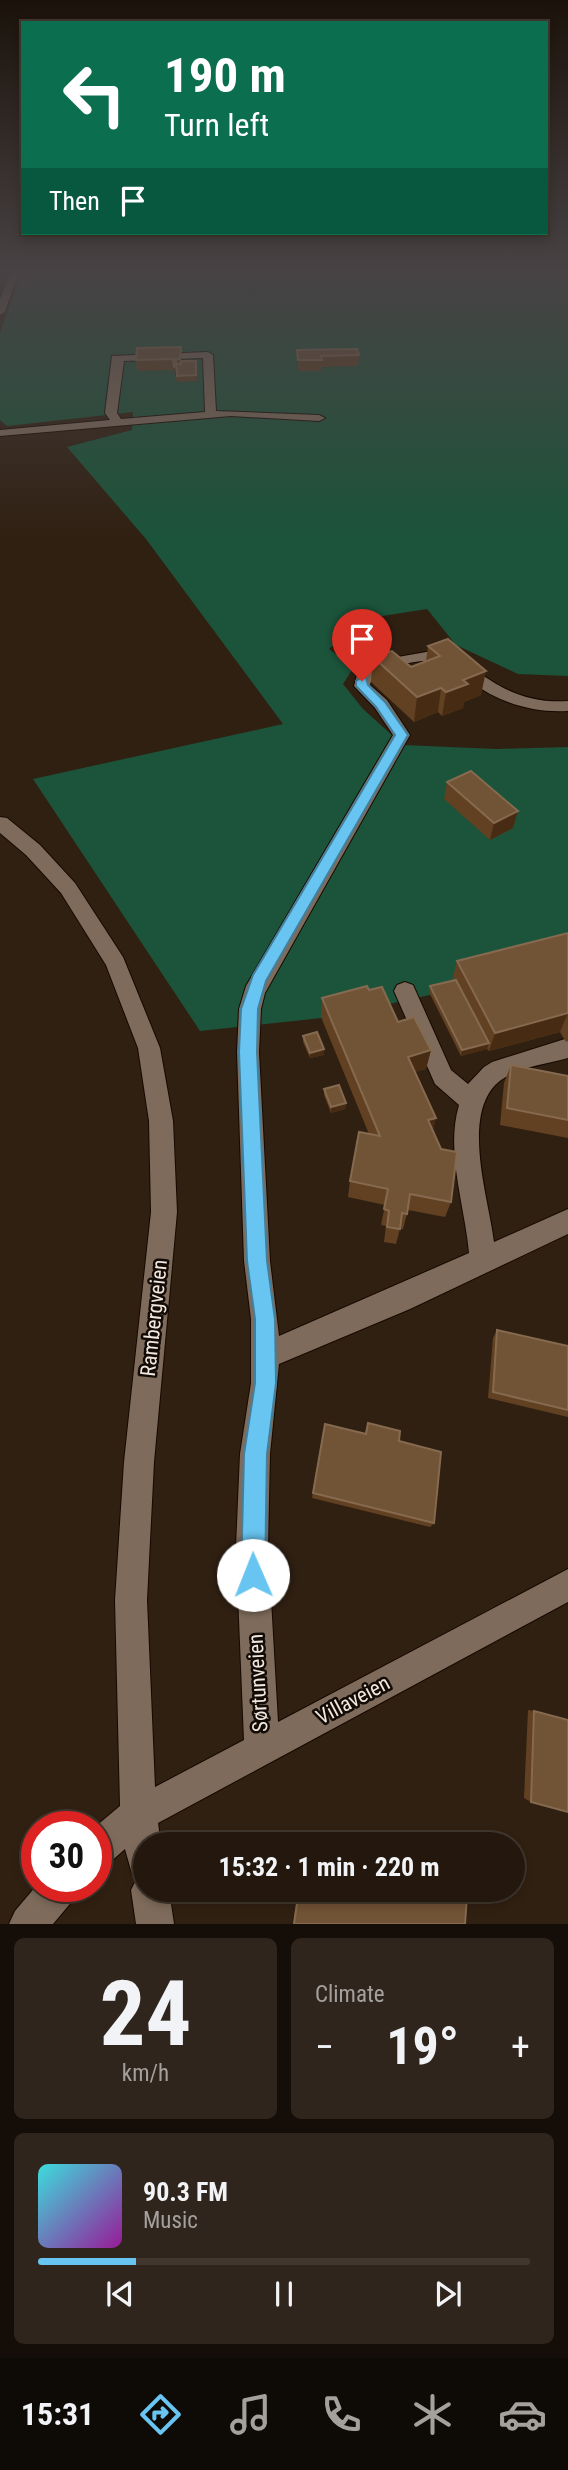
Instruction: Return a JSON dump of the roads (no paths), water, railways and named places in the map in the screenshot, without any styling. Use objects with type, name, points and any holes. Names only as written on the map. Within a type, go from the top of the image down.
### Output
[{"type":"street","points":[[118,361],[111,413],[119,424]]},
{"type":"street","points":[[208,361],[211,415]]},
{"type":"street","points":[[0,433],[211,415],[319,418]]},
{"type":"street","name":"Sørtunveien","points":[[262,1748],[252,1547],[256,1454],[265,1383],[265,1319],[257,1261],[250,1119],[250,1009],[258,980],[402,735],[381,704],[362,686],[365,675],[383,666],[435,656],[454,661],[501,696],[513,701],[568,706]]},
{"type":"street","name":"Rambergveien","points":[[0,823],[33,850],[68,888],[116,963],[149,1048],[161,1121],[164,1213],[139,1462],[131,1600],[141,1832]]},
{"type":"street","points":[[405,991],[443,1077],[470,1100]]},
{"type":"street","points":[[483,1258],[467,1136],[470,1100],[490,1075],[506,1066],[568,1048]]},
{"type":"street","points":[[265,1356],[400,1299],[483,1258],[568,1221]]},
{"type":"street","name":"Villaveien","points":[[112,1836],[138,1814],[568,1585]]},
{"type":"street","points":[[27,1924],[47,1902]]},
{"type":"street","points":[[152,1902],[155,1924]]}]
